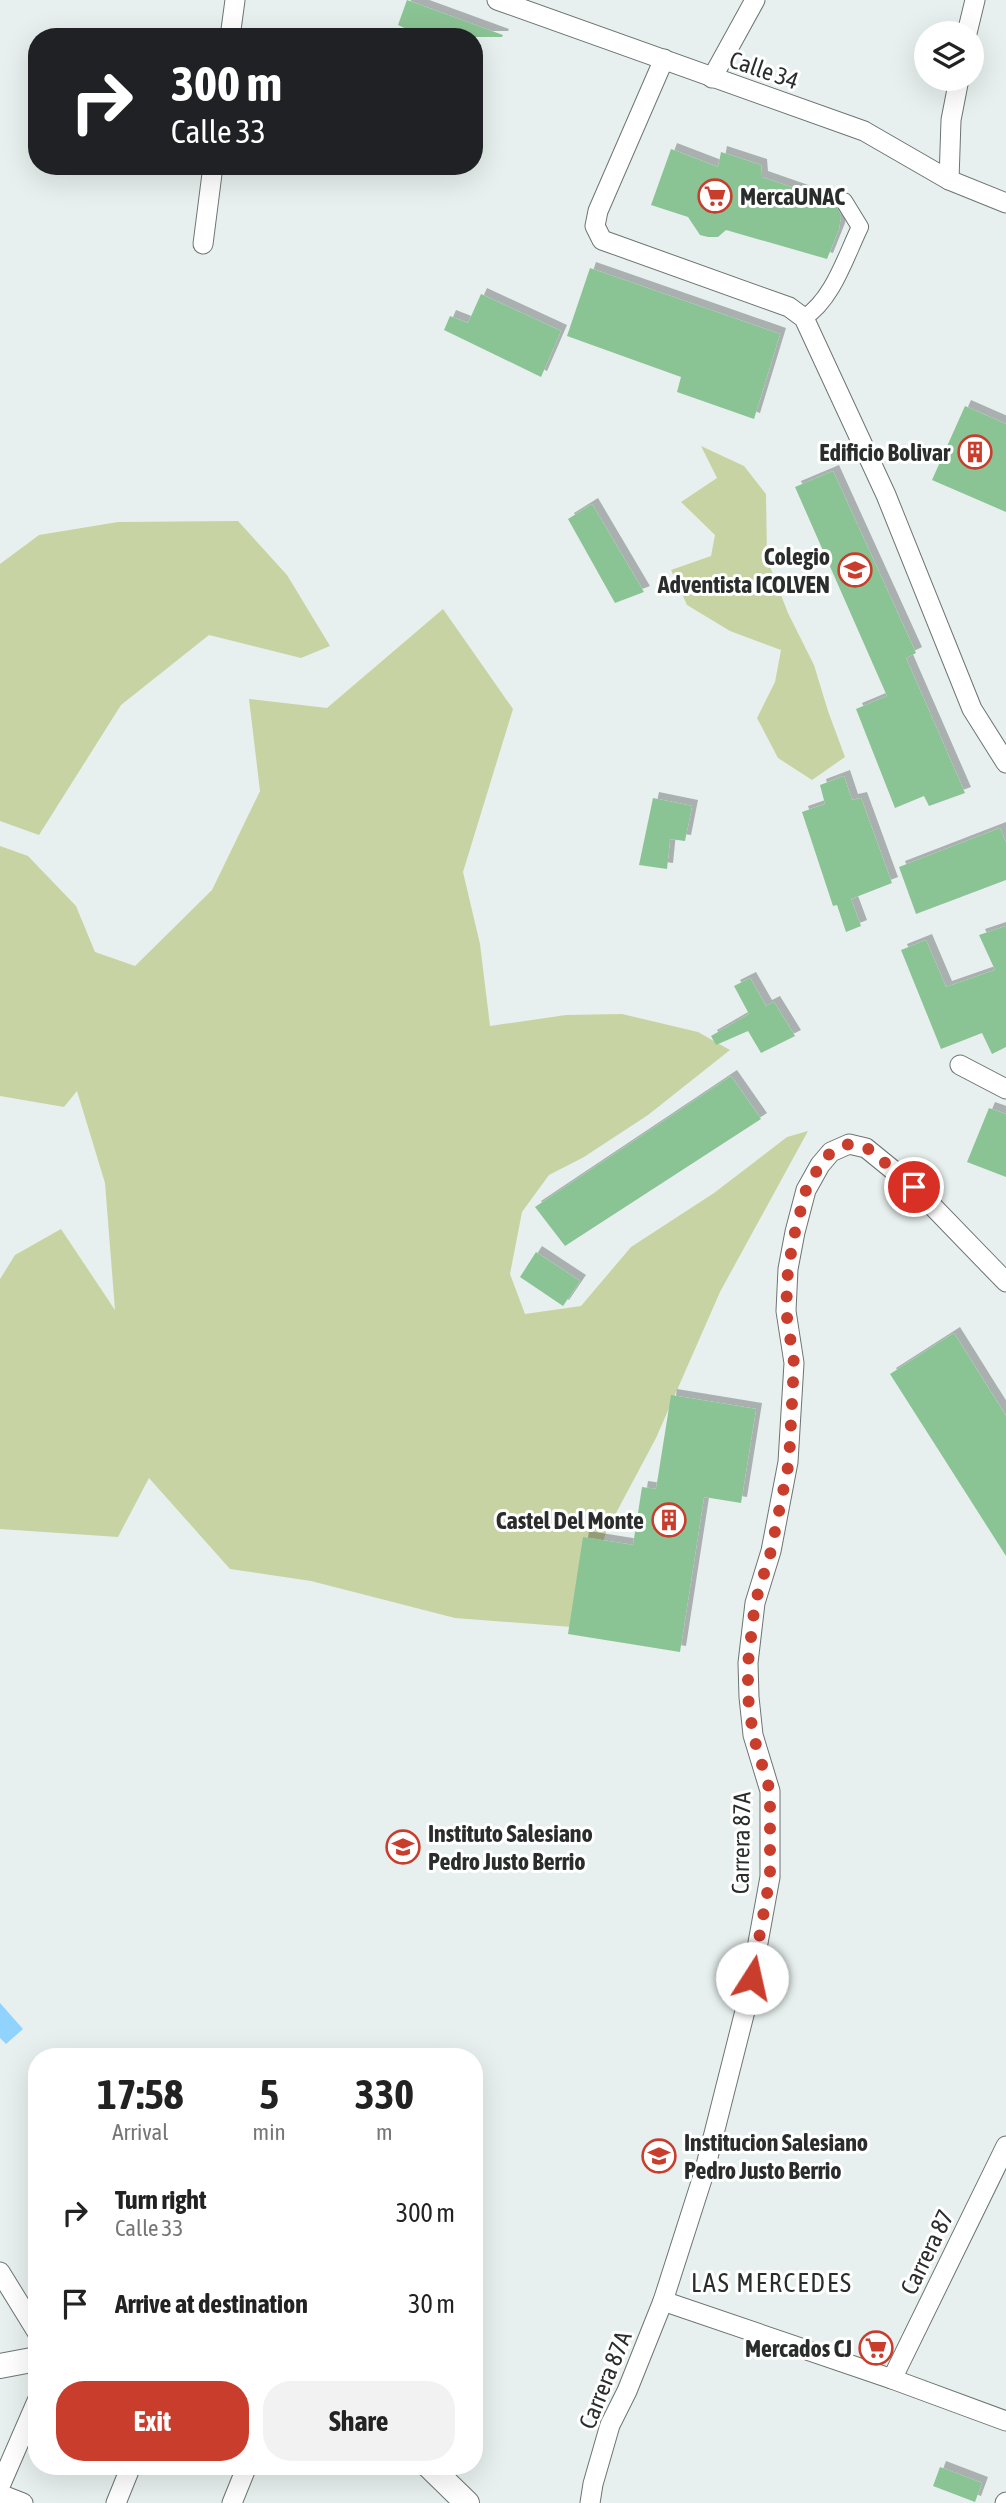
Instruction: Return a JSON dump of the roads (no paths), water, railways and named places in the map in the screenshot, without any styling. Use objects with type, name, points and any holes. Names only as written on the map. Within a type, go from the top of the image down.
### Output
[{"type":"street","points":[[231,28],[235,0]]},
{"type":"street","name":"Calle 34","points":[[497,0],[542,6],[712,78],[864,131],[949,180],[1006,203]]},
{"type":"street","points":[[712,78],[755,0]]},
{"type":"street","points":[[970,21],[975,0]]},
{"type":"street","points":[[664,59],[598,211],[595,226],[602,240],[789,307],[804,318],[886,495],[972,709],[1006,763]]},
{"type":"street","points":[[949,180],[951,120],[957,91]]},
{"type":"street","points":[[203,244],[212,175]]},
{"type":"street","points":[[804,318],[817,309],[860,227],[844,201]]},
{"type":"street","points":[[960,1065],[1006,1088]]},
{"type":"street","name":"Carrera 87A","points":[[590,2503],[610,2425],[627,2391],[663,2301],[704,2173],[744,2016],[770,1877],[770,1791],[753,1735],[748,1697],[748,1663],[755,1603],[771,1551],[789,1462],[794,1363],[786,1311],[788,1269],[806,1190],[831,1152],[849,1144],[866,1147],[914,1187],[1006,1282]]},
{"type":"street","name":"Carrera 87","points":[[892,2379],[1005,2150]]},
{"type":"street","points":[[0,2272],[28,2317]]},
{"type":"street","points":[[663,2301],[1006,2421]]},
{"type":"street","points":[[0,2366],[28,2360]]},
{"type":"street","points":[[0,2486],[28,2422]]},
{"type":"street","points":[[116,2503],[127,2475]]},
{"type":"street","points":[[232,2503],[243,2475]]},
{"type":"street","points":[[438,2475],[467,2503]]},
{"type":"street","points":[[0,2494],[23,2503]]},
{"type":"water","points":[[0,2003],[23,2029],[6,2044],[0,2038]]},
{"type":"place","name":"MercaUNAC","points":[[715,196]]},
{"type":"place","name":"Edificio Bolivar","points":[[975,452]]},
{"type":"place","name":"Colegio Adventista ICOLVEN","points":[[855,570]]},
{"type":"place","name":"Castel Del Monte","points":[[669,1520]]},
{"type":"place","name":"Instituto Salesiano Pedro Justo Berrio","points":[[403,1847]]},
{"type":"place","name":"Institucion Salesiano Pedro Justo Berrio","points":[[659,2156]]},
{"type":"place","name":"Mercados CJ","points":[[876,2348]]},
{"type":"district","name":"LAS MERCEDES","points":[[772,2283]]}]
